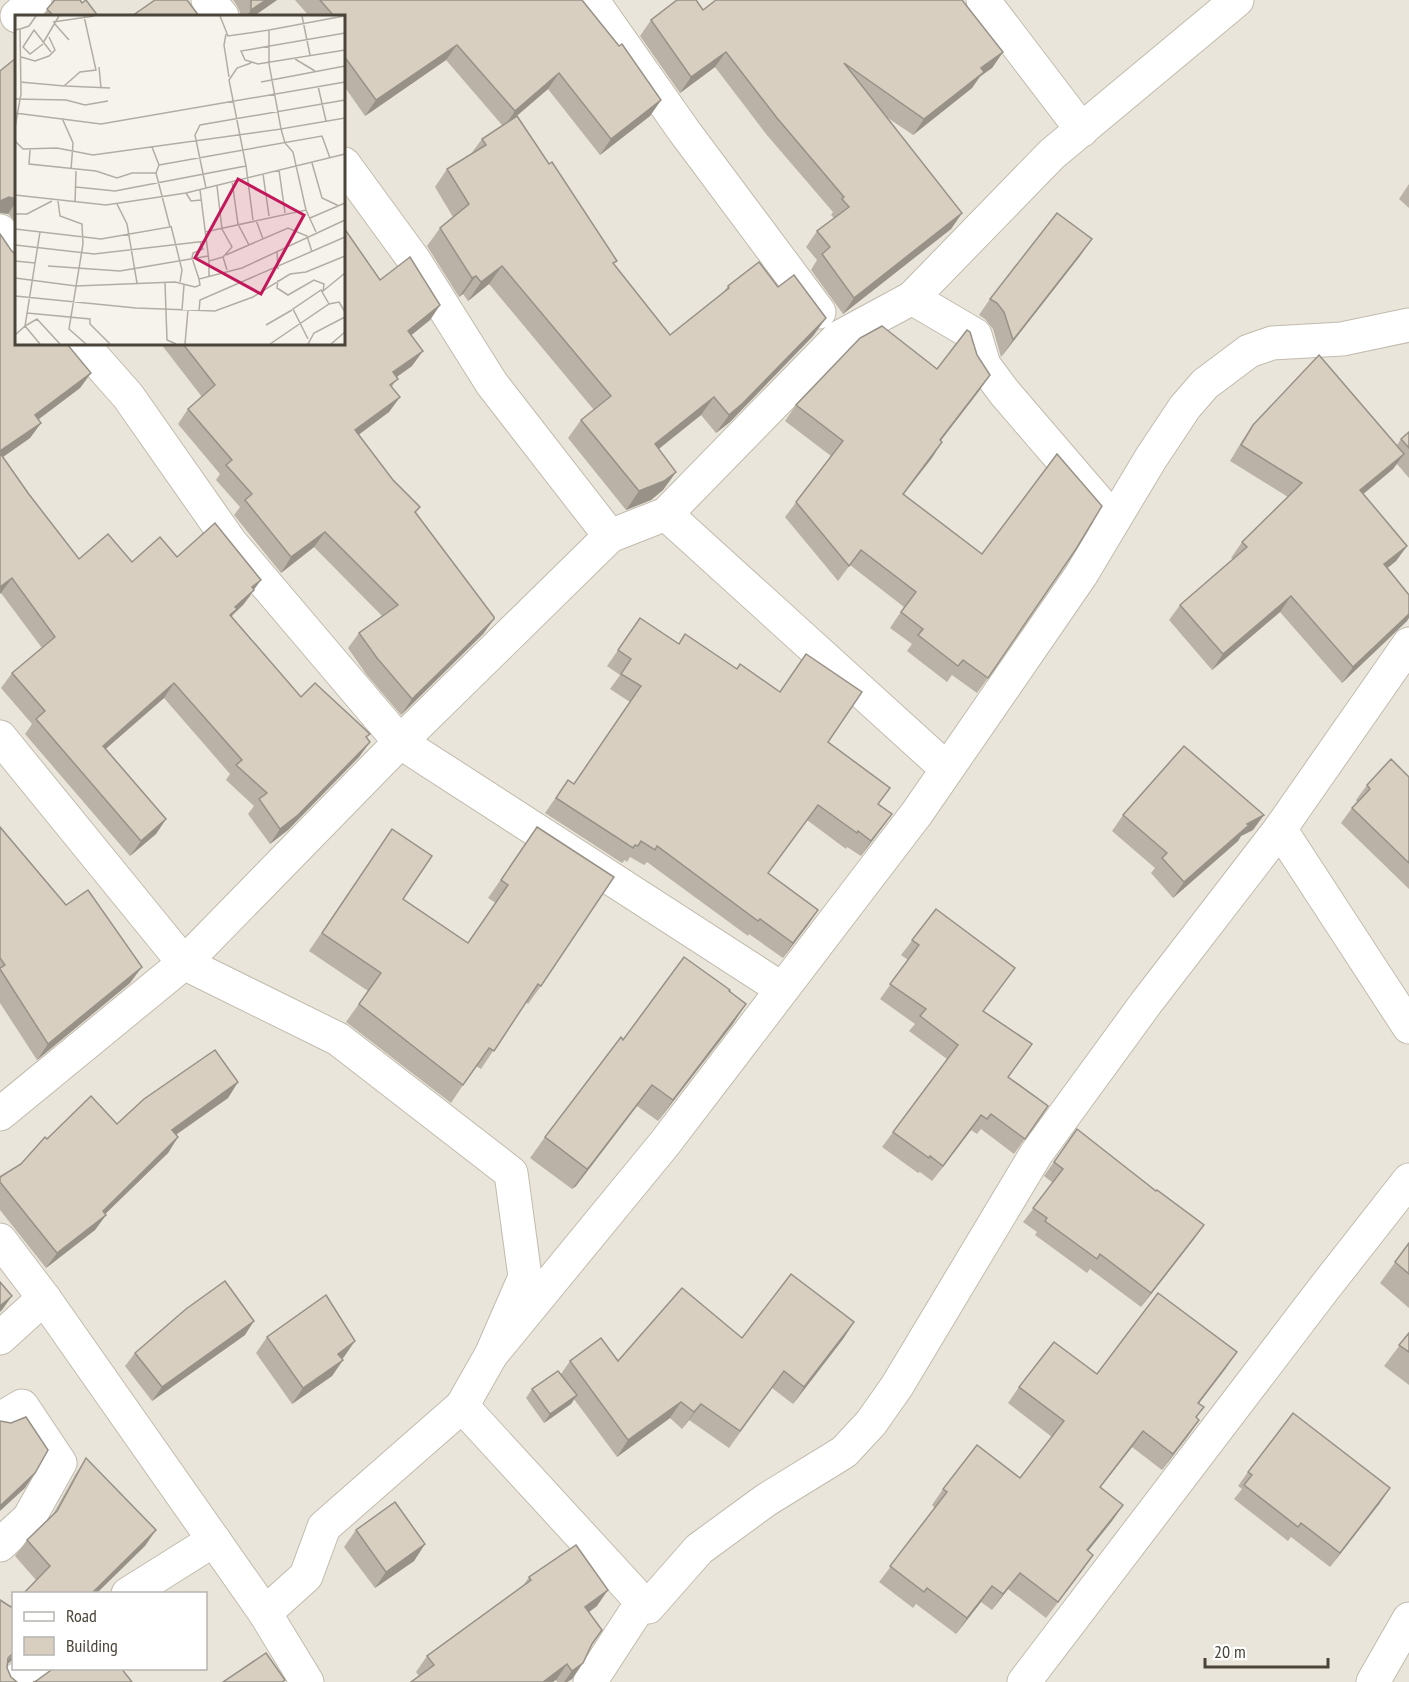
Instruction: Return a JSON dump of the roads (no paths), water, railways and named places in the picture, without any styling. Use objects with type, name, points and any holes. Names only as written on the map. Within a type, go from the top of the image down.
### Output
[{"type":"street","points":[[19,15],[35,0]]},
{"type":"street","points":[[208,0],[221,15]]},
{"type":"street","points":[[592,0],[684,131],[838,338]]},
{"type":"street","points":[[983,0],[1082,130]]},
{"type":"street","points":[[0,1114],[183,963],[400,742],[610,536],[666,514],[838,338],[912,298],[1052,154],[1237,0]]},
{"type":"street","points":[[0,32],[15,19]]},
{"type":"street","points":[[345,165],[414,260],[492,384],[610,536]]},
{"type":"street","points":[[0,231],[15,254]]},
{"type":"street","points":[[912,298],[975,334],[984,365],[1004,392],[1113,519]]},
{"type":"street","points":[[491,1355],[665,1143],[917,813],[1081,575],[1113,519],[1185,407],[1205,384],[1249,351],[1272,343],[1342,339],[1409,325]]},
{"type":"street","points":[[83,345],[128,396],[231,543],[400,742],[782,989]]},
{"type":"street","points":[[666,514],[947,769]]},
{"type":"street","points":[[462,1406],[648,1607],[699,1549],[766,1500],[844,1452],[871,1423],[897,1386],[1036,1154],[1146,1003],[1280,829],[1409,644]]},
{"type":"street","points":[[0,737],[183,963],[338,1039],[511,1173],[525,1276],[491,1355],[462,1406],[324,1527],[306,1576],[265,1613]]},
{"type":"street","points":[[1280,829],[1409,1027]]},
{"type":"street","points":[[1024,1682],[1409,1180]]},
{"type":"street","points":[[0,1240],[44,1298],[265,1613],[307,1682]]},
{"type":"street","points":[[0,1338],[44,1298]]},
{"type":"street","points":[[0,1419],[22,1406],[60,1463],[28,1518],[0,1545]]},
{"type":"street","points":[[130,1592],[214,1540]]},
{"type":"street","points":[[590,1682],[642,1602]]},
{"type":"street","points":[[1372,1682],[1409,1619]]},
{"type":"street","points":[[14,1682],[31,1670]]}]
